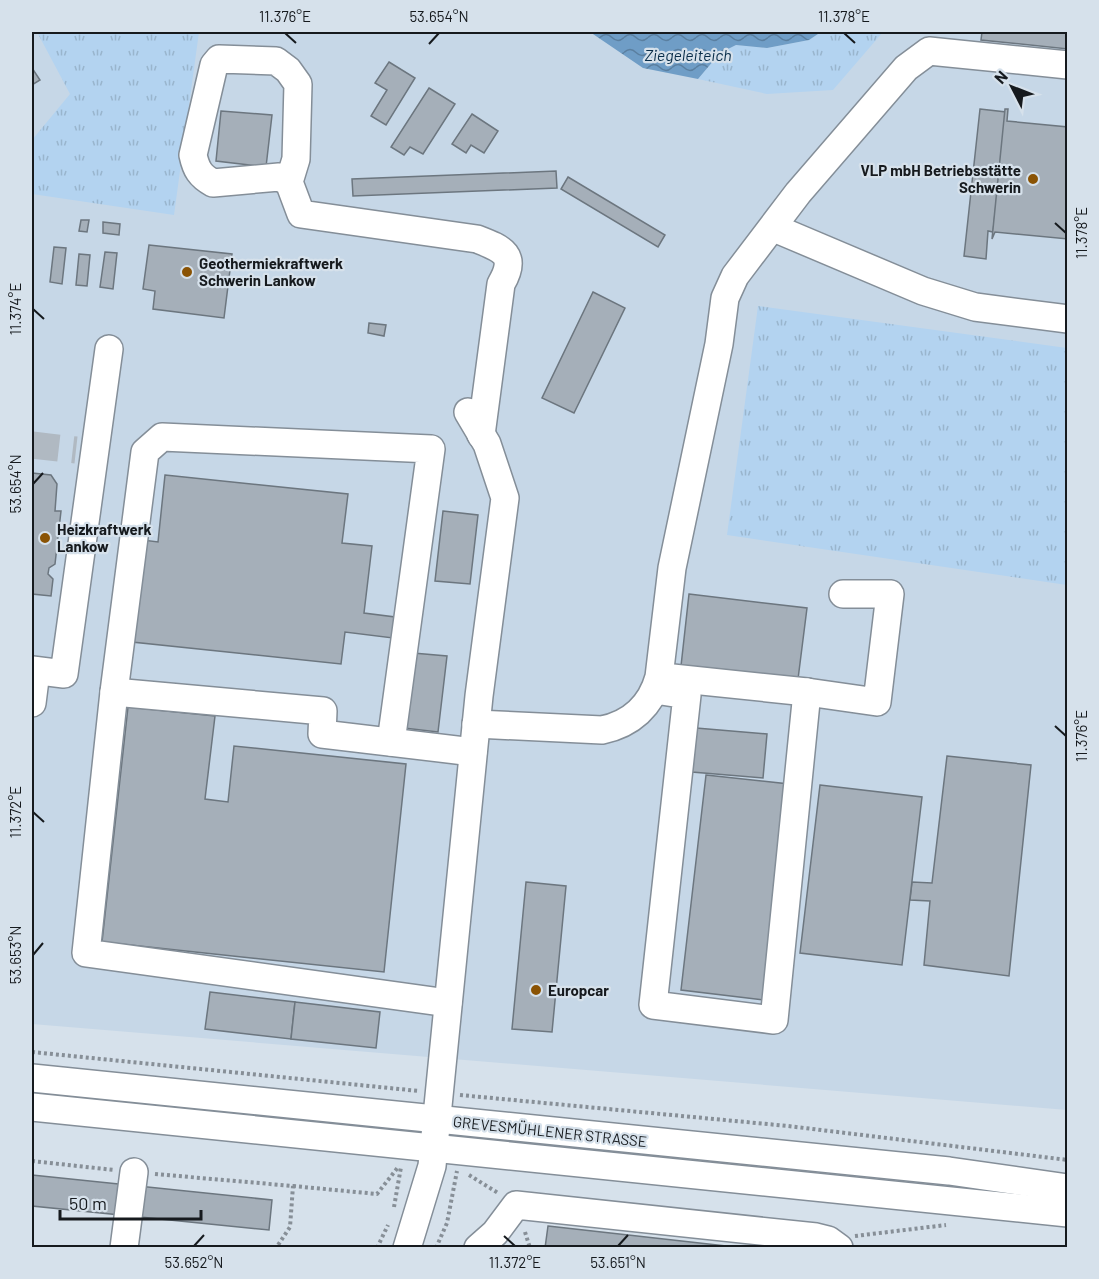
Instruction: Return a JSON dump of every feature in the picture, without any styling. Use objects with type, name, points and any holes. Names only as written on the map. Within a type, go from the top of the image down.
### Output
[{"type":"street","points":[[476,724],[602,730],[619,727],[634,717],[657,683],[672,568],[718,344],[725,298],[735,276],[774,228],[798,193],[906,68],[929,51],[1068,65]]},
{"type":"street","points":[[289,182],[279,177],[213,183],[195,169],[193,155],[195,142],[214,65],[219,59],[276,61],[288,69],[298,84],[296,159],[289,182],[301,214],[477,239],[499,248],[509,261],[510,269],[501,284],[475,424],[487,444],[505,498],[476,724],[432,1166],[407,1248]]},
{"type":"street","points":[[774,228],[923,291],[975,307],[1068,320]]},
{"type":"street","points":[[32,703],[34,670],[64,675],[85,458],[109,349]]},
{"type":"street","points":[[391,742],[431,449],[162,437],[145,452],[114,692],[86,953],[448,1003]]},
{"type":"street","points":[[657,683],[807,692],[877,702],[890,594],[843,594]]},
{"type":"street","points":[[657,683],[687,695],[653,1005],[774,1020],[807,692]]},
{"type":"street","points":[[114,692],[323,711],[322,734],[473,752]]},
{"type":"street","name":"GREVESMÜHLENER STRASSE","points":[[32,1078],[949,1171],[1068,1188]]},
{"type":"street","name":"GREVESMÜHLENER STRASSE","points":[[32,1107],[1068,1213]]},
{"type":"street","points":[[124,1248],[134,1172]]},
{"type":"street","points":[[478,1248],[495,1233],[516,1205],[793,1241],[833,1244]]},
{"type":"path","points":[[32,1052],[411,1090]]},
{"type":"path","points":[[471,1096],[788,1126],[1068,1160]]},
{"type":"path","points":[[32,1161],[377,1194],[401,1163],[392,1217],[378,1247]]},
{"type":"path","points":[[436,1248],[447,1223],[457,1168],[516,1205]]},
{"type":"path","points":[[276,1248],[290,1227],[292,1186]]},
{"type":"path","points":[[833,1244],[954,1224]]},
{"type":"shaded area","points":[[32,32],[1067,32],[1067,1110],[32,1024]]},
{"type":"green space","points":[[37,32],[199,32],[174,215],[32,194],[32,140],[70,94]]},
{"type":"green space","points":[[821,32],[883,32],[833,90],[767,94],[698,79],[720,53],[736,45],[767,48],[809,40]]},
{"type":"green space","points":[[758,306],[1067,348],[1067,585],[727,535]]},
{"type":"water","name":"Ziegeleiteich","points":[[590,32],[821,32],[809,40],[767,48],[736,45],[720,53],[698,79],[643,68]]},
{"type":"building","points":[[982,32],[1068,32],[1068,49],[981,40]]},
{"type":"building","points":[[389,62],[415,78],[386,125],[371,116],[387,90],[375,83]]},
{"type":"building","points":[[32,68],[40,80],[32,85]]},
{"type":"building","points":[[429,88],[455,104],[423,154],[410,147],[404,155],[391,147]]},
{"type":"building","points":[[980,109],[1006,112],[993,232],[988,231],[986,259],[964,256]]},
{"type":"building","name":"VLP mbH Betriebsstätte Schwerin","points":[[1005,109],[1008,109],[1007,121],[1068,127],[1068,239],[995,232],[992,239]]},
{"type":"building","points":[[221,111],[272,115],[266,167],[216,161]]},
{"type":"building","points":[[472,114],[498,131],[484,153],[471,145],[466,153],[452,144]]},
{"type":"building","points":[[556,171],[557,188],[353,196],[352,179]]},
{"type":"building","points":[[568,177],[665,235],[658,247],[561,189]]},
{"type":"building","points":[[81,220],[89,220],[87,232],[79,231]]},
{"type":"building","points":[[103,222],[120,224],[119,235],[103,233]]},
{"type":"building","name":"Geothermiekraftwerk Schwerin Lankow","points":[[149,245],[232,254],[224,318],[153,309],[155,291],[143,289]]},
{"type":"building","points":[[54,247],[66,248],[62,284],[50,282]]},
{"type":"building","points":[[105,252],[117,253],[113,289],[100,287]]},
{"type":"building","points":[[79,254],[90,255],[87,286],[76,285]]},
{"type":"building","points":[[593,292],[625,308],[574,413],[542,398]]},
{"type":"building","points":[[369,323],[386,325],[384,336],[368,333]]},
{"type":"building","name":"Heizkraftwerk Lankow","points":[[32,473],[51,475],[57,484],[55,511],[61,511],[55,564],[49,568],[48,574],[53,579],[51,596],[32,594]]},
{"type":"building","points":[[165,475],[348,494],[342,543],[372,546],[364,613],[395,617],[393,638],[345,632],[341,664],[132,642],[143,540],[158,542]]},
{"type":"building","points":[[443,511],[478,515],[470,584],[435,581]]},
{"type":"building","points":[[689,594],[807,608],[798,679],[681,666]]},
{"type":"building","points":[[413,653],[447,656],[438,732],[404,728]]},
{"type":"building","points":[[128,707],[215,716],[205,799],[228,802],[234,746],[406,764],[384,972],[102,942]]},
{"type":"building","points":[[696,728],[767,734],[763,778],[692,772]]},
{"type":"building","points":[[947,756],[1031,765],[1009,976],[924,965],[930,901],[910,900],[912,882],[932,883]]},
{"type":"building","points":[[706,775],[789,784],[765,1000],[681,990]]},
{"type":"building","points":[[820,785],[922,797],[902,965],[800,953]]},
{"type":"building","name":"Europcar","points":[[526,882],[566,886],[552,1032],[512,1029]]},
{"type":"building","points":[[210,992],[295,1002],[291,1039],[205,1029]]},
{"type":"building","points":[[295,1002],[380,1012],[376,1048],[291,1039]]},
{"type":"building","points":[[32,1175],[272,1200],[269,1230],[32,1206]]},
{"type":"building","points":[[548,1226],[744,1248],[545,1248]]},
{"type":"tunnel","points":[[32,445],[76,450]]},
{"type":"place","name":"VLP mbH Betriebsstätte Schwerin","points":[[1033,179]]},
{"type":"place","name":"Geothermiekraftwerk Schwerin Lankow","points":[[187,272]]},
{"type":"place","name":"Heizkraftwerk Lankow","points":[[45,538]]},
{"type":"place","name":"Europcar","points":[[536,990]]}]
